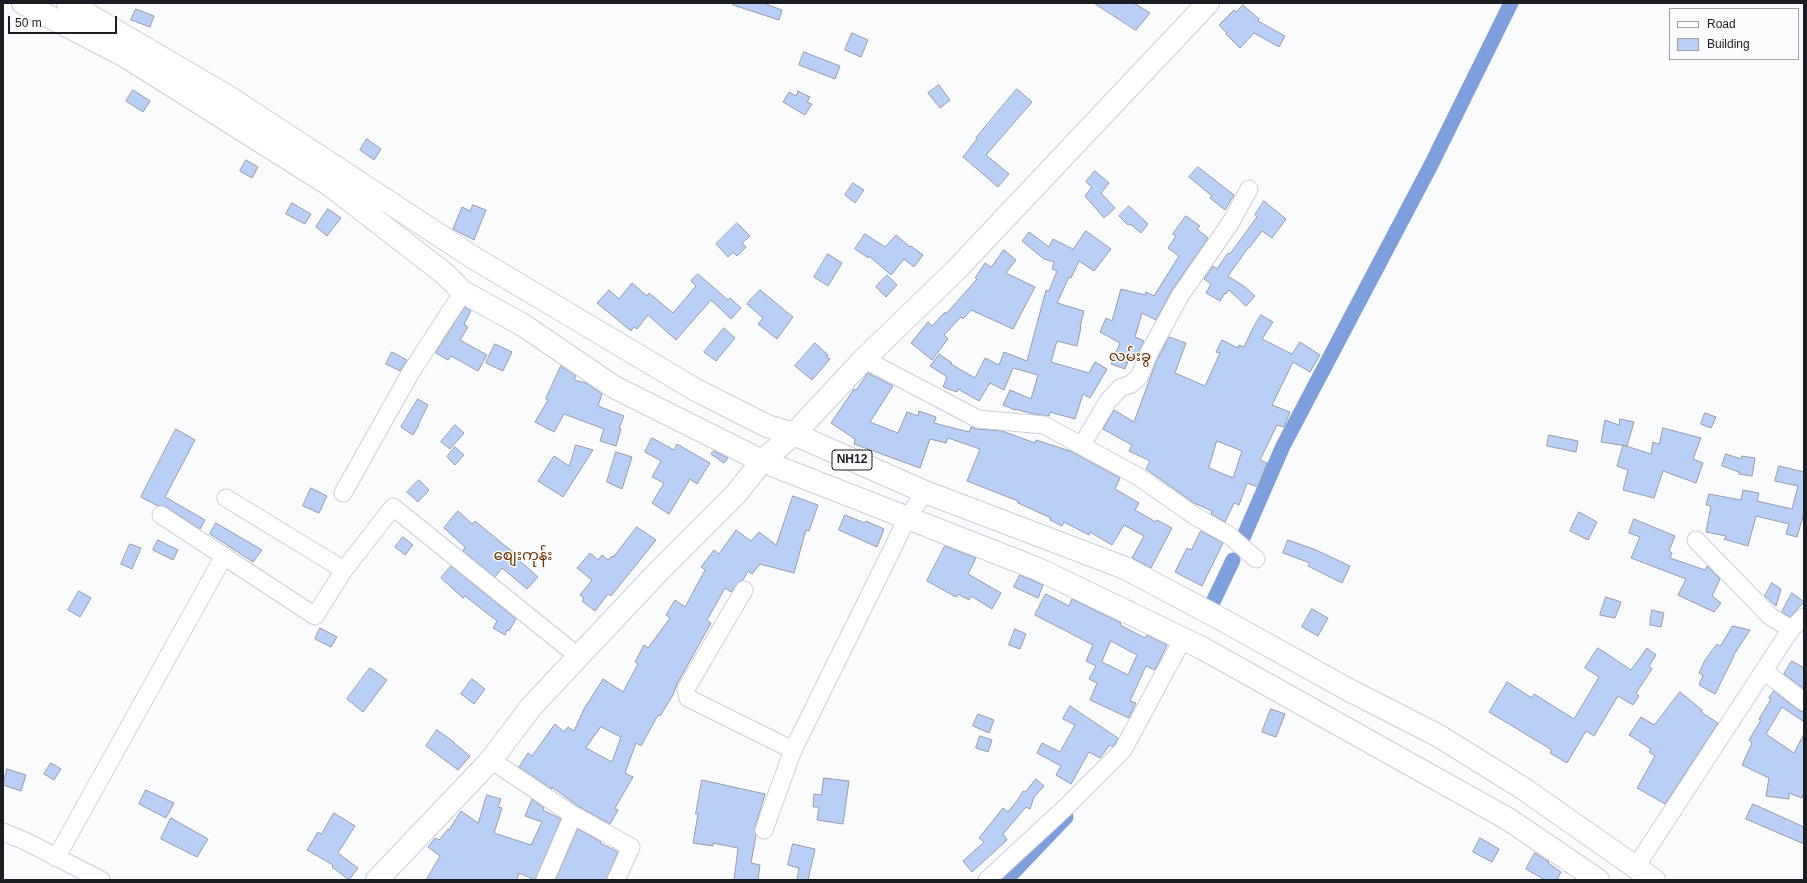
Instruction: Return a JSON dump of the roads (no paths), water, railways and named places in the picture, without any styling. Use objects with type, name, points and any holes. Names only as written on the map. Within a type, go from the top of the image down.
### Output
[{"type":"main road","name":"NH12","points":[[23,3],[125,56],[330,185],[445,274],[463,292],[523,325],[614,387],[762,461],[1038,569],[1177,635],[1344,726],[1508,819],[1598,880]]},
{"type":"main road","name":"NH12","points":[[68,3],[227,96],[501,274],[696,390],[767,426],[794,434],[926,492],[1125,568],[1222,619],[1349,690],[1439,736],[1524,789],[1654,880]]},
{"type":"main road","points":[[377,880],[491,760],[531,707],[657,573],[736,494],[762,461],[794,434],[864,358],[956,270],[1208,3]]},
{"type":"street","points":[[1082,445],[1108,401],[1120,388],[1131,384],[1139,377],[1150,351],[1180,296],[1231,222],[1248,189]]},
{"type":"street","points":[[343,494],[411,372],[463,292]]},
{"type":"street","points":[[864,358],[978,419],[1044,425],[1140,477],[1195,516],[1230,536],[1256,559]]},
{"type":"street","points":[[764,830],[793,750],[908,517],[926,492]]},
{"type":"street","points":[[226,498],[344,570]]},
{"type":"street","points":[[161,515],[315,616],[344,570],[393,507],[579,657]]},
{"type":"street","points":[[1696,540],[1771,617],[1791,629]]},
{"type":"street","points":[[56,858],[224,556]]},
{"type":"street","points":[[744,590],[686,689],[688,698],[793,750]]},
{"type":"street","points":[[1635,868],[1791,629],[1804,617]]},
{"type":"street","points":[[987,880],[1066,807],[1123,750],[1180,644],[1177,635]]},
{"type":"street","points":[[1764,671],[1804,702]]},
{"type":"street","points":[[491,760],[572,815],[631,847],[616,880]]},
{"type":"street","points":[[545,880],[572,815]]},
{"type":"street","points":[[3,832],[25,841],[101,880]]},
{"type":"waterway","points":[[1243,538],[1283,446],[1431,165],[1511,3]]},
{"type":"waterway","points":[[1212,604],[1233,560]]},
{"type":"waterway","points":[[1006,880],[1066,817]]},
{"type":"district","name":"လမ်းခွ","points":[[1130,357]]},
{"type":"district","name":"စျေးကုန်း","points":[[523,556]]}]
